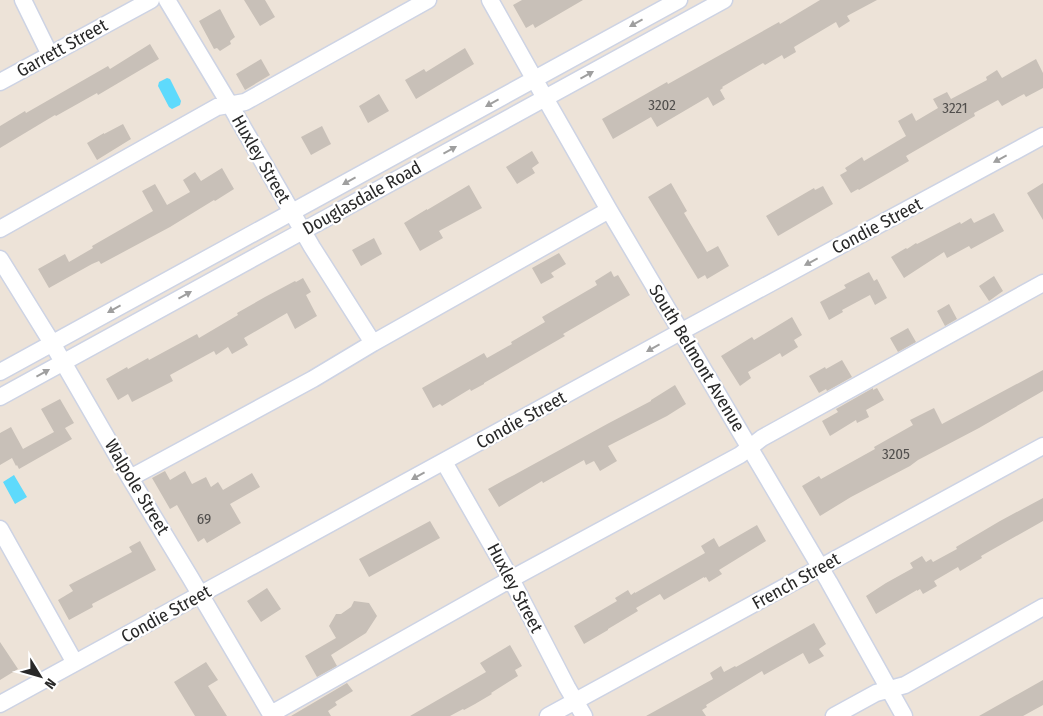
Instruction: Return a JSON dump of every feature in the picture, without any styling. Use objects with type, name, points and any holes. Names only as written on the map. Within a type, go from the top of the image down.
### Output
[{"type":"street","points":[[23,0],[50,55]]},
{"type":"street","name":"Garrett Street","points":[[0,82],[151,0]]},
{"type":"street","name":"Huxley Street","points":[[167,0],[302,231],[373,343]]},
{"type":"street","points":[[0,229],[217,107],[245,102],[428,0]]},
{"type":"street","name":"South Belmont Avenue","points":[[490,0],[609,210],[829,582],[904,716]]},
{"type":"street","name":"Douglasdale Road","points":[[0,372],[679,0]]},
{"type":"street","name":"Douglasdale Road","points":[[0,397],[724,0]]},
{"type":"street","name":"Condie Street","points":[[0,704],[1043,136]]},
{"type":"street","points":[[130,478],[313,379],[373,343],[609,210]]},
{"type":"street","name":"Walpole Street","points":[[0,259],[52,343],[271,715]]},
{"type":"street","points":[[271,715],[511,579],[740,455],[762,438],[1043,283]]},
{"type":"street","name":"French Street","points":[[548,716],[1043,446]]},
{"type":"street","name":"Huxley Street","points":[[444,462],[511,579],[584,716]]},
{"type":"street","points":[[0,529],[75,663]]},
{"type":"street","points":[[834,716],[876,693],[905,684],[1043,607]]},
{"type":"water","points":[[167,78],[170,79],[181,101],[180,105],[172,109],[169,107],[158,86],[159,82]]},
{"type":"water","points":[[14,475],[27,497],[15,504],[3,482]]},
{"type":"building","points":[[244,0],[265,0],[275,17],[260,26]]},
{"type":"building","points":[[522,0],[583,0],[535,28],[533,24],[526,28],[513,5]]},
{"type":"building","points":[[820,0],[877,0],[847,16],[850,21],[839,28],[836,22],[794,47],[796,52],[784,59],[782,55],[765,65],[763,63],[722,87],[720,90],[725,99],[713,106],[708,97],[657,127],[651,117],[613,139],[602,119],[779,22],[780,24]]},
{"type":"building","points":[[220,9],[235,37],[230,41],[231,44],[220,51],[217,48],[214,49],[199,21]]},
{"type":"building","points":[[150,44],[159,59],[98,95],[97,93],[55,115],[0,148],[0,126],[108,66],[110,69]]},
{"type":"building","points":[[465,48],[474,64],[416,99],[405,80],[424,69],[426,72]]},
{"type":"building","points":[[261,59],[270,75],[245,90],[236,74]]},
{"type":"building","points":[[1036,59],[1043,73],[1043,88],[1026,97],[1024,94],[1002,106],[998,100],[974,113],[975,116],[906,156],[909,161],[851,193],[840,175],[847,171],[845,168],[862,157],[864,161],[906,136],[898,121],[912,113],[916,121],[938,108],[933,99],[947,92],[951,99],[987,80],[986,77],[997,70],[1002,78]]},
{"type":"building","points":[[379,94],[389,111],[368,123],[359,106]]},
{"type":"building","points":[[123,124],[131,139],[97,160],[87,143]]},
{"type":"building","points":[[322,126],[331,144],[311,155],[301,137]]},
{"type":"building","points":[[532,151],[539,163],[532,168],[535,173],[517,184],[506,167]]},
{"type":"building","points":[[222,168],[234,189],[170,227],[101,264],[99,261],[92,264],[49,288],[38,269],[65,254],[69,262],[93,248],[92,246],[153,211],[142,191],[155,184],[167,205],[190,192],[183,180],[195,172],[201,181]]},
{"type":"building","points":[[671,183],[687,211],[684,213],[707,252],[718,246],[729,266],[707,279],[705,275],[698,279],[648,197]]},
{"type":"building","points":[[1043,183],[1043,220],[1027,193]]},
{"type":"building","points":[[469,185],[482,208],[439,231],[443,238],[420,251],[404,223]]},
{"type":"building","points":[[823,186],[833,204],[778,236],[766,216],[814,188],[815,190]]},
{"type":"building","points":[[994,213],[1004,231],[971,249],[969,246],[947,258],[944,252],[904,278],[891,257],[960,222],[961,224],[971,218],[974,223]]},
{"type":"building","points":[[374,238],[382,254],[361,266],[352,250]]},
{"type":"building","points":[[559,253],[566,264],[551,273],[554,277],[541,284],[532,268]]},
{"type":"building","points":[[611,271],[614,277],[618,275],[630,295],[563,334],[565,336],[484,384],[471,391],[470,389],[442,406],[440,404],[433,408],[422,388],[484,353],[487,358],[512,344],[511,342],[545,322],[542,317],[597,285],[595,281]]},
{"type":"building","points":[[869,272],[874,281],[877,279],[887,298],[875,305],[870,295],[842,310],[843,312],[829,320],[820,302],[846,288],[844,285]]},
{"type":"building","points":[[994,276],[1003,291],[989,301],[979,286]]},
{"type":"building","points":[[303,278],[311,292],[306,295],[317,316],[295,329],[287,313],[244,338],[248,345],[232,354],[228,347],[216,355],[214,351],[170,375],[173,381],[132,402],[128,394],[118,400],[106,379],[127,367],[128,369],[148,358],[149,360],[197,334],[199,338],[238,315],[237,313]]},
{"type":"building","points":[[949,304],[957,319],[945,326],[937,311]]},
{"type":"building","points":[[792,317],[802,335],[794,340],[798,347],[782,357],[780,353],[748,372],[751,378],[740,386],[721,356],[752,337],[754,340]]},
{"type":"building","points":[[908,328],[916,342],[898,352],[890,338]]},
{"type":"building","points":[[842,360],[852,377],[827,391],[826,389],[819,393],[809,376]]},
{"type":"building","points":[[1043,370],[1043,391],[820,516],[802,486],[819,476],[821,479],[875,449],[874,447],[913,425],[910,420],[934,408],[942,424]]},
{"type":"building","points":[[675,385],[686,404],[667,416],[608,446],[617,461],[600,471],[594,461],[586,465],[584,460],[543,483],[542,481],[499,507],[488,489],[651,401]]},
{"type":"building","points":[[873,388],[873,390],[877,388],[884,400],[866,410],[869,417],[857,423],[856,420],[830,436],[822,421],[838,412],[836,409]]},
{"type":"building","points":[[60,399],[74,423],[65,428],[72,439],[19,469],[12,458],[0,465],[0,433],[11,427],[23,449],[54,432],[41,409]]},
{"type":"building","points":[[165,471],[170,480],[185,471],[192,484],[206,477],[211,487],[218,482],[223,490],[252,473],[260,487],[230,504],[241,523],[207,543],[204,538],[198,542],[177,505],[170,509],[152,478]]},
{"type":"building","points":[[1043,498],[1043,521],[981,556],[982,558],[960,571],[958,567],[934,581],[937,586],[923,594],[920,589],[917,590],[876,614],[866,596],[913,568],[910,563],[922,556],[926,562],[931,559],[933,562],[1000,521]]},
{"type":"building","points":[[430,521],[440,538],[369,577],[359,559]]},
{"type":"building","points":[[757,525],[766,541],[719,570],[722,574],[709,582],[704,577],[664,600],[660,594],[636,608],[638,611],[584,644],[574,626],[617,601],[615,598],[628,590],[631,595],[705,553],[701,546],[714,538],[719,547]]},
{"type":"building","points":[[140,541],[156,570],[92,604],[93,607],[69,620],[58,600],[73,591],[69,585],[132,552],[129,547]]},
{"type":"building","points":[[267,588],[281,609],[261,622],[247,601]]},
{"type":"building","points":[[354,601],[369,603],[377,616],[366,633],[331,655],[337,666],[317,677],[305,656],[336,638],[329,626],[336,614],[341,614],[351,607]]},
{"type":"building","points":[[814,623],[826,644],[819,649],[824,656],[809,664],[803,653],[764,675],[762,671],[706,705],[707,707],[702,710],[706,716],[646,716],[713,679],[710,673],[721,666],[724,672],[736,667]]},
{"type":"building","points":[[0,642],[18,669],[0,680]]},
{"type":"building","points":[[510,645],[522,666],[515,670],[518,676],[492,694],[450,716],[410,716],[486,672],[480,663]]},
{"type":"building","points":[[206,662],[218,680],[208,686],[227,716],[195,716],[174,682]]},
{"type":"building","points":[[1043,680],[1043,705],[1023,716],[979,716]]},
{"type":"building","points":[[347,683],[353,691],[335,702],[337,705],[328,711],[331,716],[291,716]]}]
